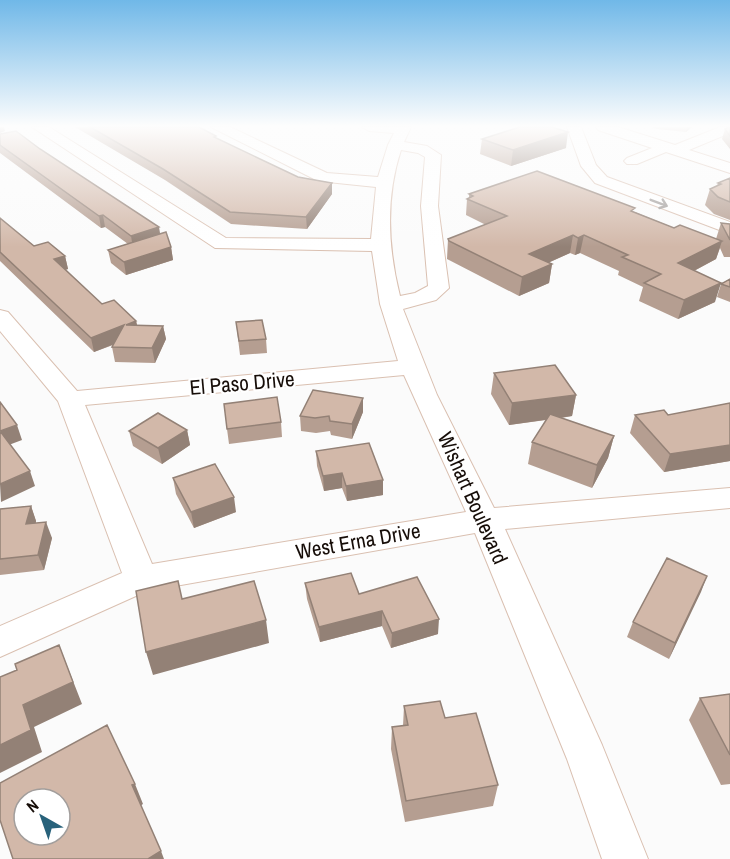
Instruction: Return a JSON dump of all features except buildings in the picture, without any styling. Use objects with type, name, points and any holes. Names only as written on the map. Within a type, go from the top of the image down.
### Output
[{"type":"street","points":[[104,167],[222,244],[382,245]]},
{"type":"street","points":[[301,167],[324,178],[385,183]]},
{"type":"street","name":"Wishart Boulevard","points":[[390,167],[385,183],[382,245],[383,270],[391,304],[413,368],[484,520],[604,798],[625,859]]},
{"type":"street","points":[[391,304],[421,299],[431,295],[439,288],[428,208],[431,167]]},
{"type":"street","points":[[589,167],[601,180],[730,228]]},
{"type":"street","points":[[1,319],[70,399],[141,579]]},
{"type":"street","name":"El Paso Drive","points":[[70,399],[413,368]]},
{"type":"street","name":"West Erna Drive","points":[[0,642],[141,579],[484,520],[730,498]]}]
